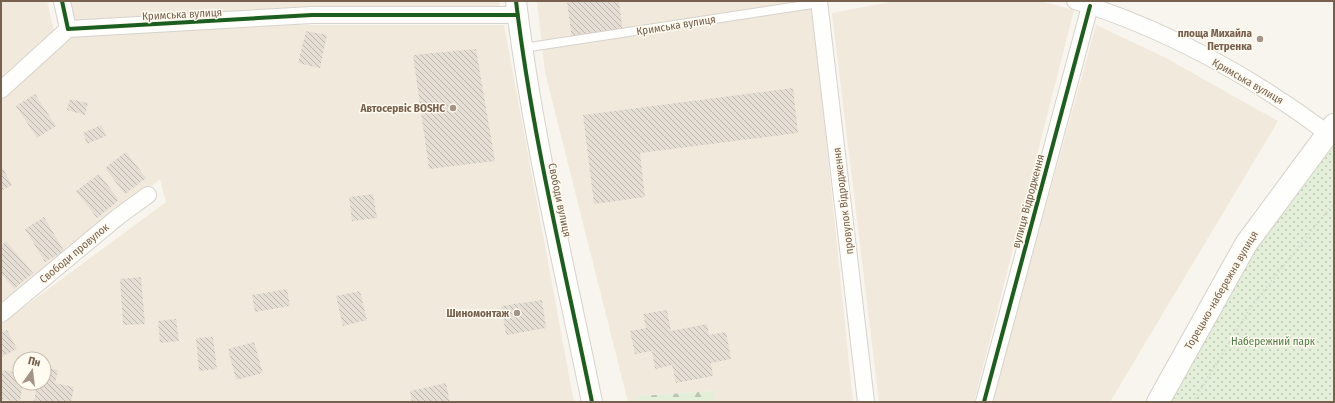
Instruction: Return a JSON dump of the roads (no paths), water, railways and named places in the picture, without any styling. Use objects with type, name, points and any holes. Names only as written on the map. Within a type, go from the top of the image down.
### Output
[{"type":"main road","name":"Торецько-набережна вулиця","points":[[1158,402],[1246,244],[1330,129]]},
{"type":"street","points":[[1,90],[68,29],[62,1]]},
{"type":"street","name":"Кримська вулиця","points":[[1075,1],[1142,24],[1240,75],[1330,129]]},
{"type":"street","name":"провулок Відродження","points":[[822,2],[866,402]]},
{"type":"street","name":"вулиця Відродження","points":[[984,402],[1090,6]]},
{"type":"street","name":"Кримська вулиця","points":[[68,29],[312,15],[517,8]]},
{"type":"street","name":"Свободи вулиця","points":[[517,8],[542,159],[592,402]]},
{"type":"street","name":"Свободи провулок","points":[[1,314],[119,216],[148,195]]},
{"type":"lane","name":"Кримська вулиця","points":[[523,48],[822,2]]},
{"type":"place","name":"площа Михайла Петренка","points":[[1260,39]]},
{"type":"place","name":"Автосервіс BOSHC","points":[[453,108]]},
{"type":"place","name":"Шиномонтаж","points":[[517,313]]},
{"type":"park label","name":"Набережний парк","points":[[1273,341]]}]
